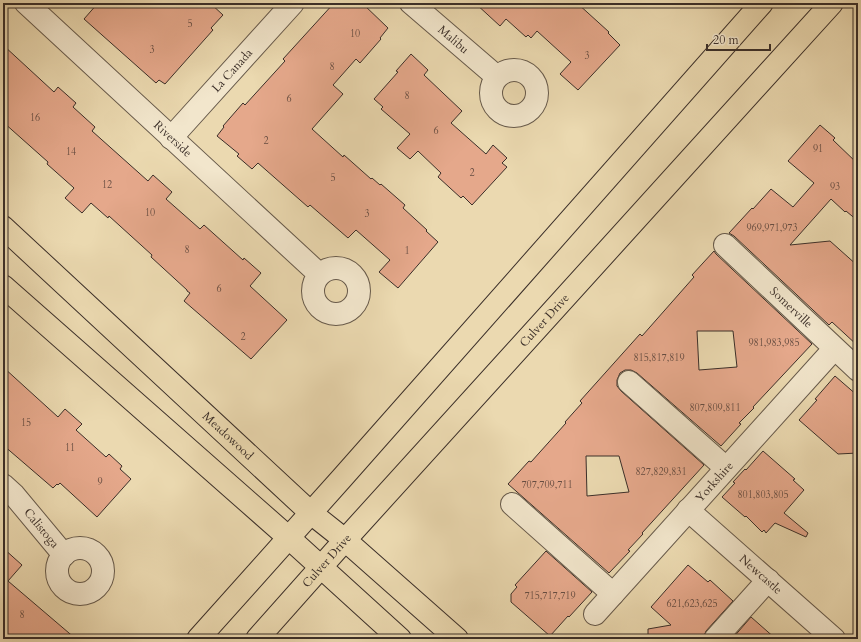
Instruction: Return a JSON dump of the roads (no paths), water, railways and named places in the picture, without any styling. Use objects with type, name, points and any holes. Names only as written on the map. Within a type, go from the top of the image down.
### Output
[{"type":"main road","points":[[198,639],[762,3]]},
{"type":"main road","name":"Culver Drive","points":[[257,639],[832,3]]},
{"type":"main road","name":"Meadowood","points":[[3,227],[311,513],[345,540],[457,639]]},
{"type":"main road","points":[[3,286],[289,538],[400,639]]},
{"type":"street","name":"Riverside","points":[[26,3],[319,274]]},
{"type":"street","name":"La Canada","points":[[171,138],[293,3]]},
{"type":"street","name":"Malibu","points":[[411,3],[496,76]]},
{"type":"street","name":"Somerville","points":[[725,245],[858,370]]},
{"type":"street","name":"Yorkshire","points":[[595,614],[834,349]]},
{"type":"street","points":[[629,382],[726,468]]},
{"type":"street","name":"Calistoga","points":[[3,485],[14,495],[64,555]]},
{"type":"street","points":[[512,504],[613,594]]},
{"type":"street","name":"Newcastle","points":[[688,510],[834,639]]},
{"type":"street","points":[[715,639],[768,580]]}]
